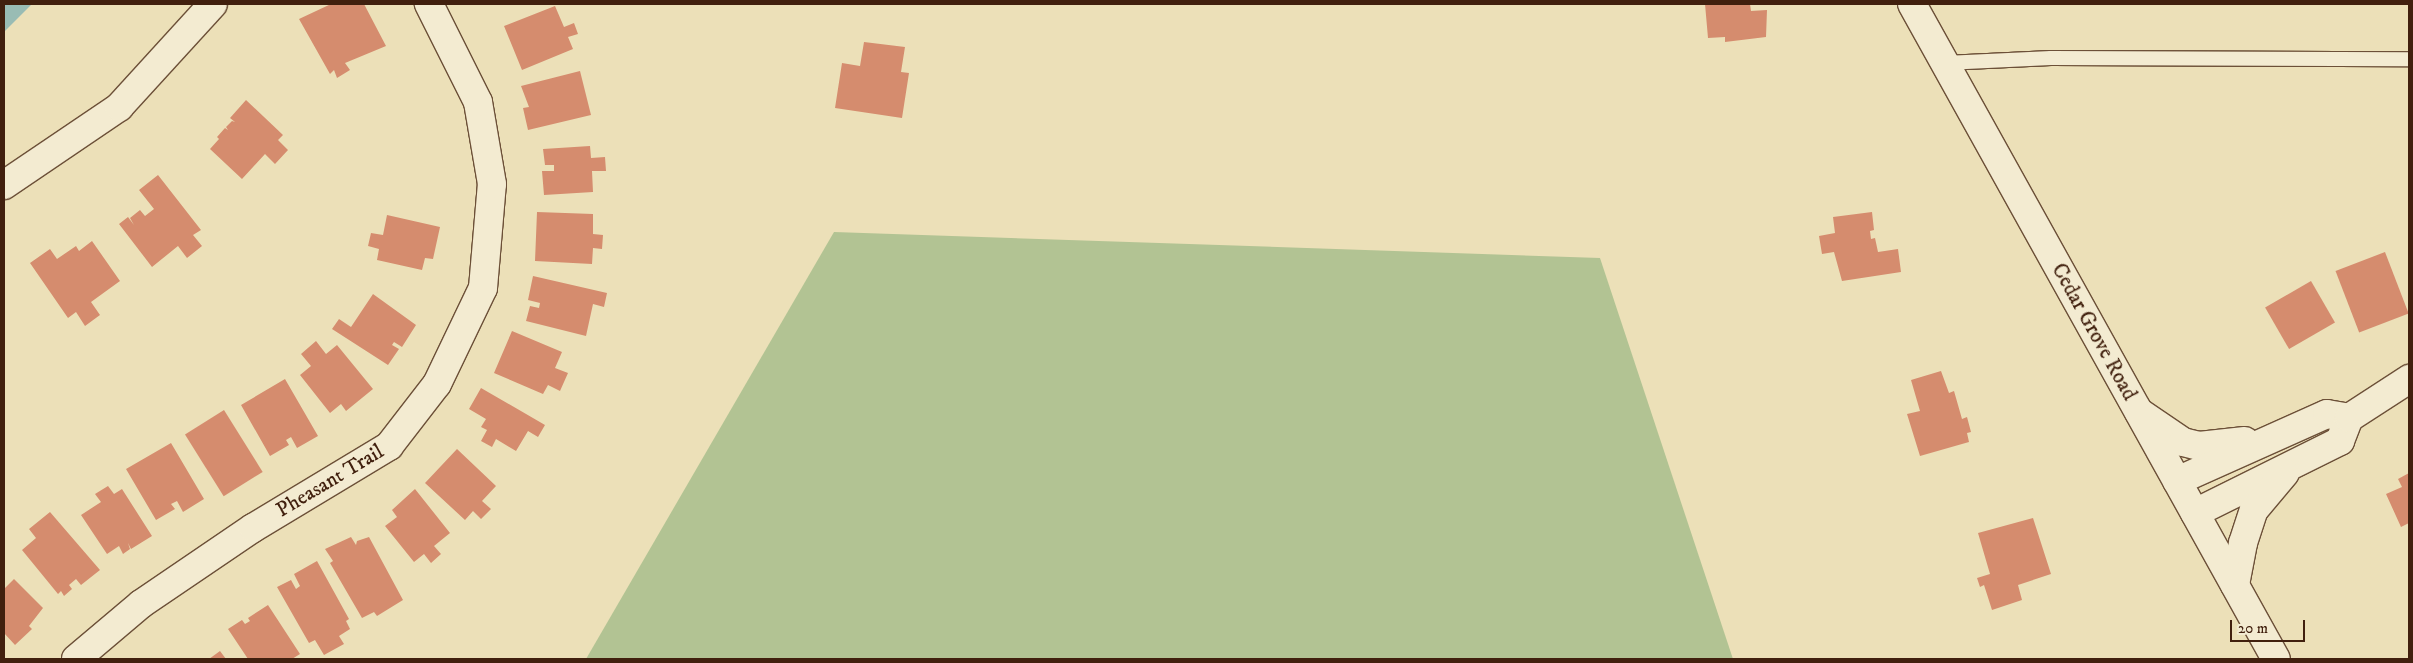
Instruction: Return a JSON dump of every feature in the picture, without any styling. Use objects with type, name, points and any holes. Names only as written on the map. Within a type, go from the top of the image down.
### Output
[{"type":"street","points":[[4,184],[118,107],[213,4]]},
{"type":"street","name":"Pheasant Trail","points":[[76,659],[141,604],[253,528],[389,446],[437,384],[483,288],[492,184],[478,102],[429,4]]},
{"type":"street","name":"Cedar Grove Road","points":[[1912,4],[2276,659]]},
{"type":"street","points":[[2195,513],[2340,441],[2350,418],[2409,379]]},
{"type":"street","points":[[2139,412],[2183,442],[2199,446],[2276,436]]},
{"type":"street","points":[[2177,481],[2327,414],[2350,418]]},
{"type":"street","points":[[2235,585],[2242,543],[2254,510],[2290,466]]},
{"type":"lane","points":[[1945,63],[2051,58],[2409,59]]},
{"type":"green space","points":[[834,232],[1600,258],[1733,659],[586,659]]},
{"type":"water","points":[[4,4],[32,4],[4,32]]},
{"type":"building","points":[[331,4],[364,4],[386,46],[345,63],[350,70],[337,78],[334,70],[330,74],[299,19]]},
{"type":"building","points":[[1705,4],[1750,4],[1751,11],[1767,10],[1766,37],[1725,42],[1725,37],[1708,38]]},
{"type":"building","points":[[555,6],[564,27],[574,23],[578,34],[568,37],[573,49],[522,70],[504,26]]},
{"type":"building","points":[[864,42],[905,47],[901,72],[909,73],[902,118],[835,108],[842,63],[860,66]]},
{"type":"building","points":[[580,71],[591,115],[528,130],[523,108],[529,107],[521,86]]},
{"type":"building","points":[[246,100],[283,135],[278,140],[288,150],[275,164],[265,154],[242,179],[210,149],[219,139],[217,137],[225,128],[228,130],[226,127],[232,121],[235,122],[230,118]]},
{"type":"building","points":[[590,146],[591,158],[605,157],[606,171],[592,171],[593,192],[544,195],[542,171],[554,171],[554,165],[545,165],[543,149]]},
{"type":"building","points":[[158,175],[201,230],[193,235],[202,246],[187,258],[178,246],[152,267],[119,224],[128,217],[134,225],[130,218],[140,210],[145,216],[154,209],[139,190]]},
{"type":"building","points":[[537,212],[593,214],[593,234],[603,235],[602,249],[593,248],[592,264],[535,261]]},
{"type":"building","points":[[1872,212],[1874,230],[1870,231],[1871,239],[1875,238],[1878,252],[1898,249],[1901,272],[1842,281],[1834,252],[1822,254],[1819,236],[1835,233],[1833,217]]},
{"type":"building","points":[[387,215],[440,227],[433,259],[425,258],[422,270],[377,260],[379,249],[368,246],[371,233],[383,235]]},
{"type":"building","points":[[92,241],[120,281],[91,302],[100,315],[85,326],[76,312],[68,318],[30,263],[50,249],[57,259],[76,246],[79,251]]},
{"type":"building","points":[[2385,252],[2409,314],[2359,333],[2336,271]]},
{"type":"building","points":[[533,276],[607,293],[604,307],[593,304],[586,336],[526,321],[530,306],[539,308],[540,303],[528,300]]},
{"type":"building","points":[[2311,281],[2335,323],[2289,349],[2265,308]]},
{"type":"building","points":[[373,294],[416,325],[402,347],[394,342],[392,345],[399,349],[388,365],[332,329],[339,319],[351,327]]},
{"type":"building","points":[[512,331],[562,352],[555,368],[568,373],[560,391],[548,385],[543,394],[494,373]]},
{"type":"building","points":[[316,341],[326,354],[337,345],[373,389],[346,411],[341,404],[330,413],[300,375],[311,366],[301,354]]},
{"type":"building","points":[[1941,371],[1949,393],[1954,391],[1962,419],[1967,417],[1971,432],[1967,433],[1969,442],[1920,456],[1907,414],[1920,411],[1911,380]]},
{"type":"building","points":[[285,379],[318,436],[297,448],[291,437],[286,440],[289,445],[270,456],[241,405]]},
{"type":"building","points":[[481,388],[545,425],[538,437],[528,431],[516,451],[496,439],[492,447],[481,441],[487,430],[481,427],[486,419],[469,409]]},
{"type":"building","points":[[224,410],[263,472],[224,496],[185,434]]},
{"type":"building","points":[[171,443],[204,499],[183,512],[177,501],[171,504],[175,509],[156,520],[126,469]]},
{"type":"building","points":[[457,449],[496,486],[482,501],[491,509],[481,519],[473,511],[465,520],[425,483]]},
{"type":"building","points":[[2409,473],[2409,523],[2401,527],[2386,494],[2402,487],[2398,479]]},
{"type":"building","points":[[108,486],[114,494],[122,489],[152,536],[131,549],[128,543],[130,549],[123,554],[119,546],[107,554],[81,515],[101,502],[95,494]]},
{"type":"building","points":[[415,489],[450,533],[434,546],[441,554],[431,563],[424,554],[414,562],[385,526],[397,517],[392,510]]},
{"type":"building","points":[[50,512],[100,570],[81,585],[76,579],[69,585],[72,589],[64,596],[61,591],[58,594],[22,550],[36,538],[29,529]]},
{"type":"building","points":[[2033,518],[2051,574],[2018,585],[2022,600],[1992,610],[1984,585],[1980,587],[1977,578],[1990,574],[1978,533]]},
{"type":"building","points":[[351,537],[356,545],[357,541],[369,537],[403,600],[377,616],[374,612],[362,618],[330,563],[333,561],[325,549]]},
{"type":"building","points":[[317,561],[349,619],[346,621],[350,629],[339,636],[344,644],[324,655],[315,640],[309,643],[277,587],[291,580],[296,589],[300,586],[294,574]]},
{"type":"building","points":[[14,579],[43,608],[29,626],[32,629],[15,645],[4,633],[4,589]]},
{"type":"building","points":[[268,605],[300,654],[292,659],[248,659],[228,629],[242,620],[245,624],[250,621],[248,618]]},
{"type":"building","points":[[220,651],[226,659],[209,659]]}]
